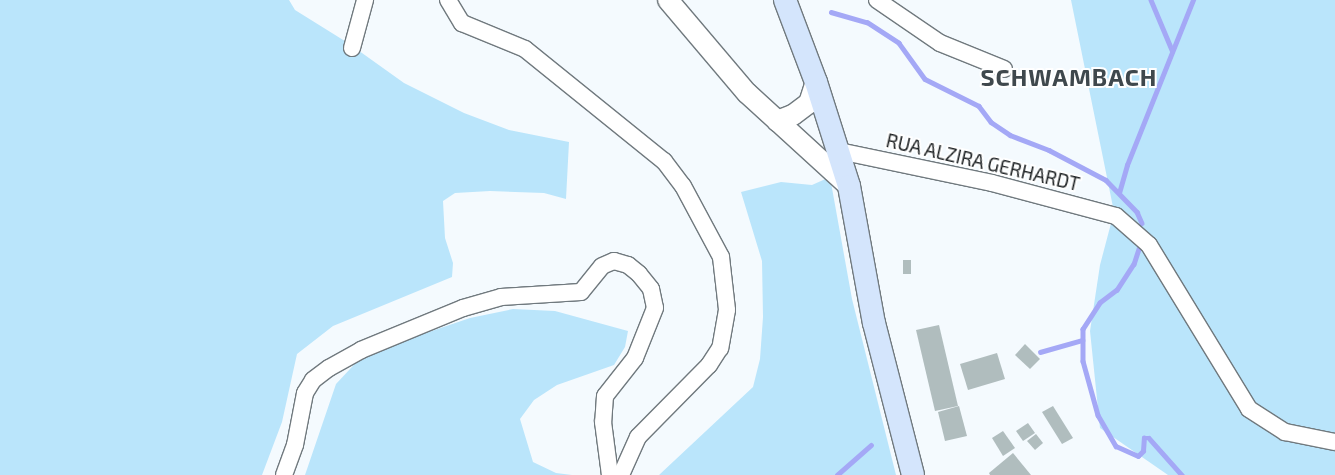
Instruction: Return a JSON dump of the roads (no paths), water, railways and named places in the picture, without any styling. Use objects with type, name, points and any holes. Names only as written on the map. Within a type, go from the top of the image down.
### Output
[{"type":"main road","points":[[785,0],[816,82],[849,186],[874,323],[913,475]]},
{"type":"street","points":[[352,48],[365,0]]},
{"type":"street","points":[[448,0],[462,24],[525,49],[664,162],[683,186],[721,257],[727,310],[720,348],[709,365],[638,436],[621,475]]},
{"type":"street","points":[[668,0],[718,62],[777,121],[849,186]]},
{"type":"street","points":[[877,0],[940,43],[1004,69]]},
{"type":"street","points":[[777,121],[793,115],[808,103],[816,82]]},
{"type":"street","name":"RUA ALZIRA GERHARDT","points":[[839,151],[992,183],[1116,216],[1149,245],[1249,409],[1285,432],[1335,442]]},
{"type":"street","points":[[284,475],[295,445],[305,393],[312,380],[329,368],[361,350],[463,308],[501,297],[581,292],[602,266],[614,261],[628,265],[639,274],[650,289],[655,308],[635,358],[605,396],[603,422],[610,475]]},
{"type":"waterway","points":[[1151,0],[1172,50]]},
{"type":"waterway","points":[[1119,193],[1127,165],[1193,0]]},
{"type":"waterway","points":[[831,12],[867,22],[899,43],[925,79],[979,106],[991,122],[1010,135],[1049,150],[1106,180],[1137,212],[1142,223]]},
{"type":"waterway","points":[[1140,246],[1134,264],[1117,290],[1100,303],[1083,329],[1083,361],[1098,415],[1116,446],[1138,456],[1143,451],[1144,438],[1149,438],[1182,475]]},
{"type":"waterway","points":[[1040,352],[1082,340]]},
{"type":"waterway","points":[[837,475],[871,445]]},
{"type":"district","name":"SCHWAMBACH","points":[[1069,77]]}]
